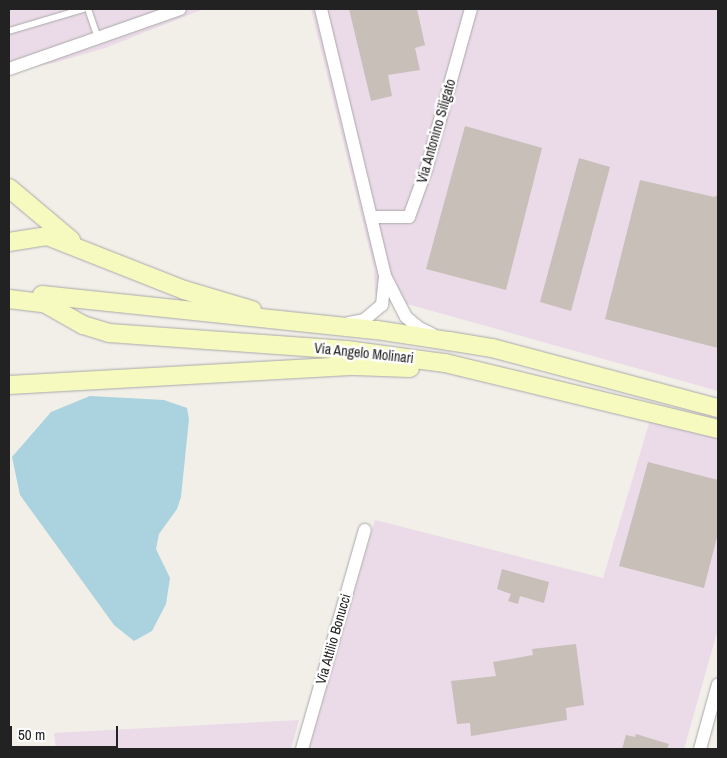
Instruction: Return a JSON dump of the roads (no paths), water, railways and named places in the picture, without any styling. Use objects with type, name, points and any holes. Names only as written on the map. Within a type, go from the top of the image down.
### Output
[{"type":"street","points":[[10,69],[180,9]]},
{"type":"street","points":[[321,9],[385,276],[406,316],[419,328],[448,340]]},
{"type":"street","name":"Via Antonino Siligato","points":[[372,217],[409,217],[426,170],[470,9]]},
{"type":"street","points":[[9,188],[79,247]]},
{"type":"street","points":[[9,242],[47,236],[79,247],[184,290],[296,322]]},
{"type":"street","points":[[332,326],[364,320],[373,314],[382,305],[385,276]]},
{"type":"street","name":"Via Angelo Molinari","points":[[9,292],[448,340],[500,350],[718,408]]},
{"type":"street","name":"Via Angelo Molinari","points":[[9,299],[44,303],[83,325],[109,333],[347,350],[445,363],[718,429]]},
{"type":"street","points":[[9,385],[354,366],[412,368],[445,363]]},
{"type":"street","points":[[9,377],[42,383]]},
{"type":"street","name":"Via Attilio Bonucci","points":[[302,749],[365,530]]},
{"type":"street","points":[[700,749],[718,684]]},
{"type":"lane","points":[[9,31],[83,9]]},
{"type":"lane","points":[[88,9],[98,38]]},
{"type":"water","points":[[90,396],[164,400],[187,408],[189,419],[181,497],[177,509],[159,534],[156,549],[170,578],[166,604],[152,631],[134,641],[114,625],[20,495],[12,457],[51,412]]}]
